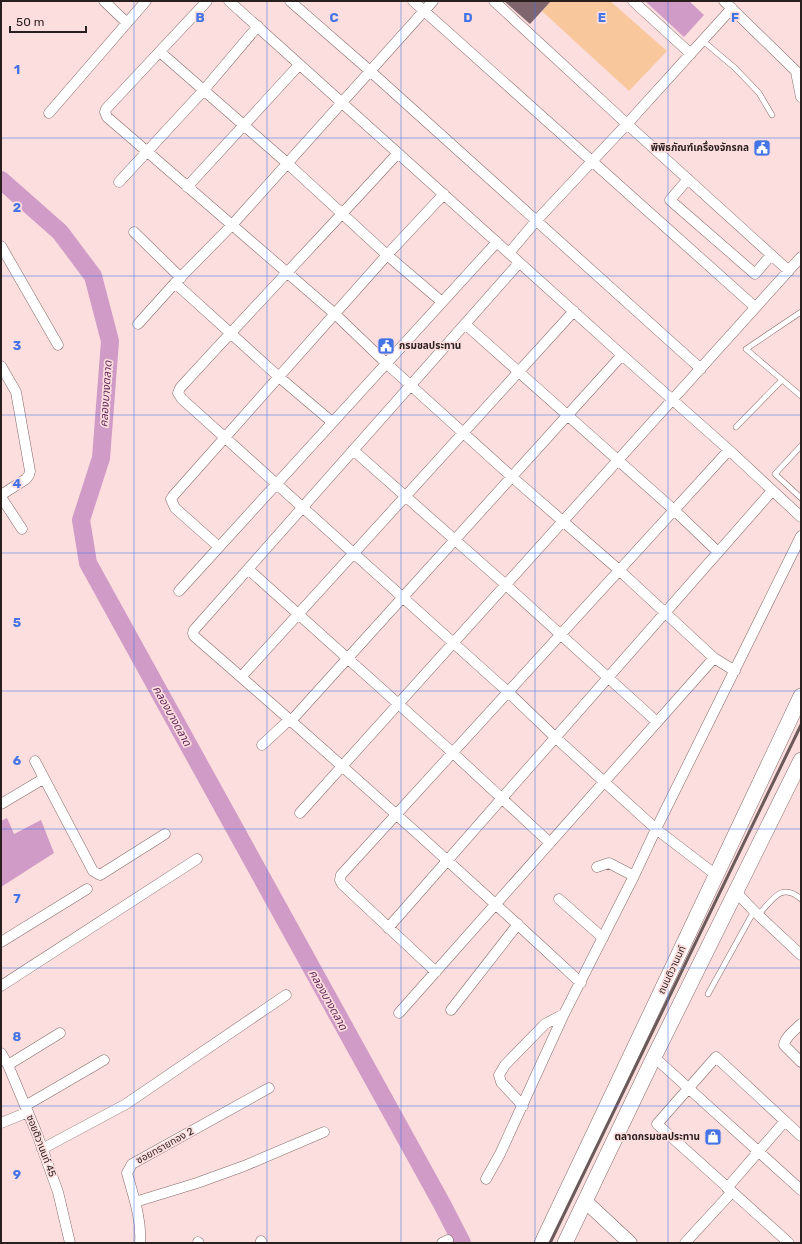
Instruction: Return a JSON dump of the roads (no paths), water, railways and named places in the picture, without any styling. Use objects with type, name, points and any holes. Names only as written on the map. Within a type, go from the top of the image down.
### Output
[{"type":"main road","name":"ถนนติวานนท์","points":[[542,1243],[801,696]]},
{"type":"main road","points":[[565,1243],[654,1057],[801,760]]},
{"type":"main road","points":[[716,875],[736,892]]},
{"type":"street","points":[[104,1],[127,23]]},
{"type":"street","points":[[49,113],[146,1]]},
{"type":"street","points":[[207,1],[106,108],[105,112],[107,117],[334,314],[410,386],[618,570],[664,614],[714,658],[735,671]]},
{"type":"street","points":[[229,1],[728,450],[801,518]]},
{"type":"street","points":[[290,1],[369,70],[701,369]]},
{"type":"street","points":[[413,1],[755,308]]},
{"type":"street","points":[[138,324],[178,280],[232,225],[369,70],[433,1]]},
{"type":"street","points":[[494,1],[789,271]]},
{"type":"street","points":[[633,1],[691,54]]},
{"type":"street","points":[[724,1],[798,74],[801,97]]},
{"type":"street","points":[[509,254],[536,221],[627,124],[732,8]]},
{"type":"street","points":[[119,182],[203,91],[258,26]]},
{"type":"street","points":[[160,52],[287,163],[387,255],[442,302]]},
{"type":"street","points":[[187,187],[299,65]]},
{"type":"street","points":[[398,153],[230,333],[180,388],[178,393],[182,399],[225,436],[402,598],[508,692],[656,829],[716,875]]},
{"type":"street","points":[[688,179],[670,200],[755,274],[771,255]]},
{"type":"street","points":[[219,547],[175,508],[171,499],[334,314],[444,194]]},
{"type":"street","points":[[134,232],[230,333],[332,422]]},
{"type":"street","points":[[179,590],[497,242]]},
{"type":"street","points":[[1,246],[58,345]]},
{"type":"street","points":[[300,813],[801,257]]},
{"type":"street","points":[[519,263],[194,630],[193,633],[194,636],[397,814],[581,983]]},
{"type":"street","points":[[241,677],[574,311]]},
{"type":"street","points":[[465,324],[674,510],[718,552]]},
{"type":"street","points":[[262,745],[290,721],[622,356]]},
{"type":"street","points":[[1,366],[16,392],[30,471],[30,475],[26,479],[1,496],[22,529]]},
{"type":"street","points":[[354,450],[506,584],[658,722]]},
{"type":"street","points":[[436,972],[342,884],[340,880],[341,875],[728,450]]},
{"type":"street","points":[[388,928],[772,491]]},
{"type":"street","points":[[486,1179],[523,1106],[564,1014],[581,983],[801,536]]},
{"type":"street","points":[[248,569],[453,753],[550,843]]},
{"type":"street","points":[[399,1014],[714,658]]},
{"type":"street","points":[[35,761],[43,779],[93,871],[97,874],[100,875],[164,834]]},
{"type":"street","points":[[1,804],[43,779]]},
{"type":"street","points":[[1,986],[197,859]]},
{"type":"street","points":[[597,867],[609,863],[634,876]]},
{"type":"street","points":[[1,942],[87,889]]},
{"type":"street","points":[[736,892],[801,955]]},
{"type":"street","points":[[559,899],[603,938]]},
{"type":"street","points":[[451,1010],[518,924]]},
{"type":"street","points":[[42,1149],[126,1104],[286,995]]},
{"type":"street","points":[[523,1106],[501,1082],[499,1075],[505,1065],[545,1024],[564,1014]]},
{"type":"street","points":[[801,1024],[784,1042],[784,1046],[801,1062]]},
{"type":"street","points":[[8,1065],[60,1033]]},
{"type":"street","name":"ซอยติวานนท์ 45","points":[[1,1053],[8,1065],[58,1192],[70,1243]]},
{"type":"street","points":[[654,1057],[801,1190]]},
{"type":"street","points":[[788,1243],[658,1124],[716,1057],[801,1136]]},
{"type":"street","points":[[1,1123],[104,1060]]},
{"type":"street","name":"ซอยทรายทอง 2","points":[[140,1243],[141,1236],[135,1202],[127,1173],[132,1164],[269,1088]]},
{"type":"street","points":[[685,1243],[730,1190],[758,1152],[785,1121]]},
{"type":"street","points":[[135,1202],[197,1183],[244,1166],[324,1132]]},
{"type":"street","points":[[585,1201],[623,1241]]},
{"type":"lane","points":[[703,41],[735,68],[758,93],[772,115]]},
{"type":"lane","points":[[801,312],[746,350],[801,396]]},
{"type":"lane","points":[[736,427],[782,380]]},
{"type":"lane","points":[[801,446],[775,474],[801,498]]},
{"type":"lane","points":[[708,994],[756,913],[784,891],[789,891],[801,899]]},
{"type":"waterway","name":"คลองบางตลาด","points":[[1,180],[60,232],[93,276],[110,341],[101,458],[81,520],[88,563],[442,1204],[462,1243]]},
{"type":"railway","points":[[550,1243],[801,725]]},
{"type":"place","name":"พิพิธภัณฑ์เครื่องจักรกล","points":[[762,148]]},
{"type":"place","name":"กรมชลประทาน","points":[[386,346]]},
{"type":"place","name":"ตลาดกรมชลประทาน","points":[[713,1137]]}]
